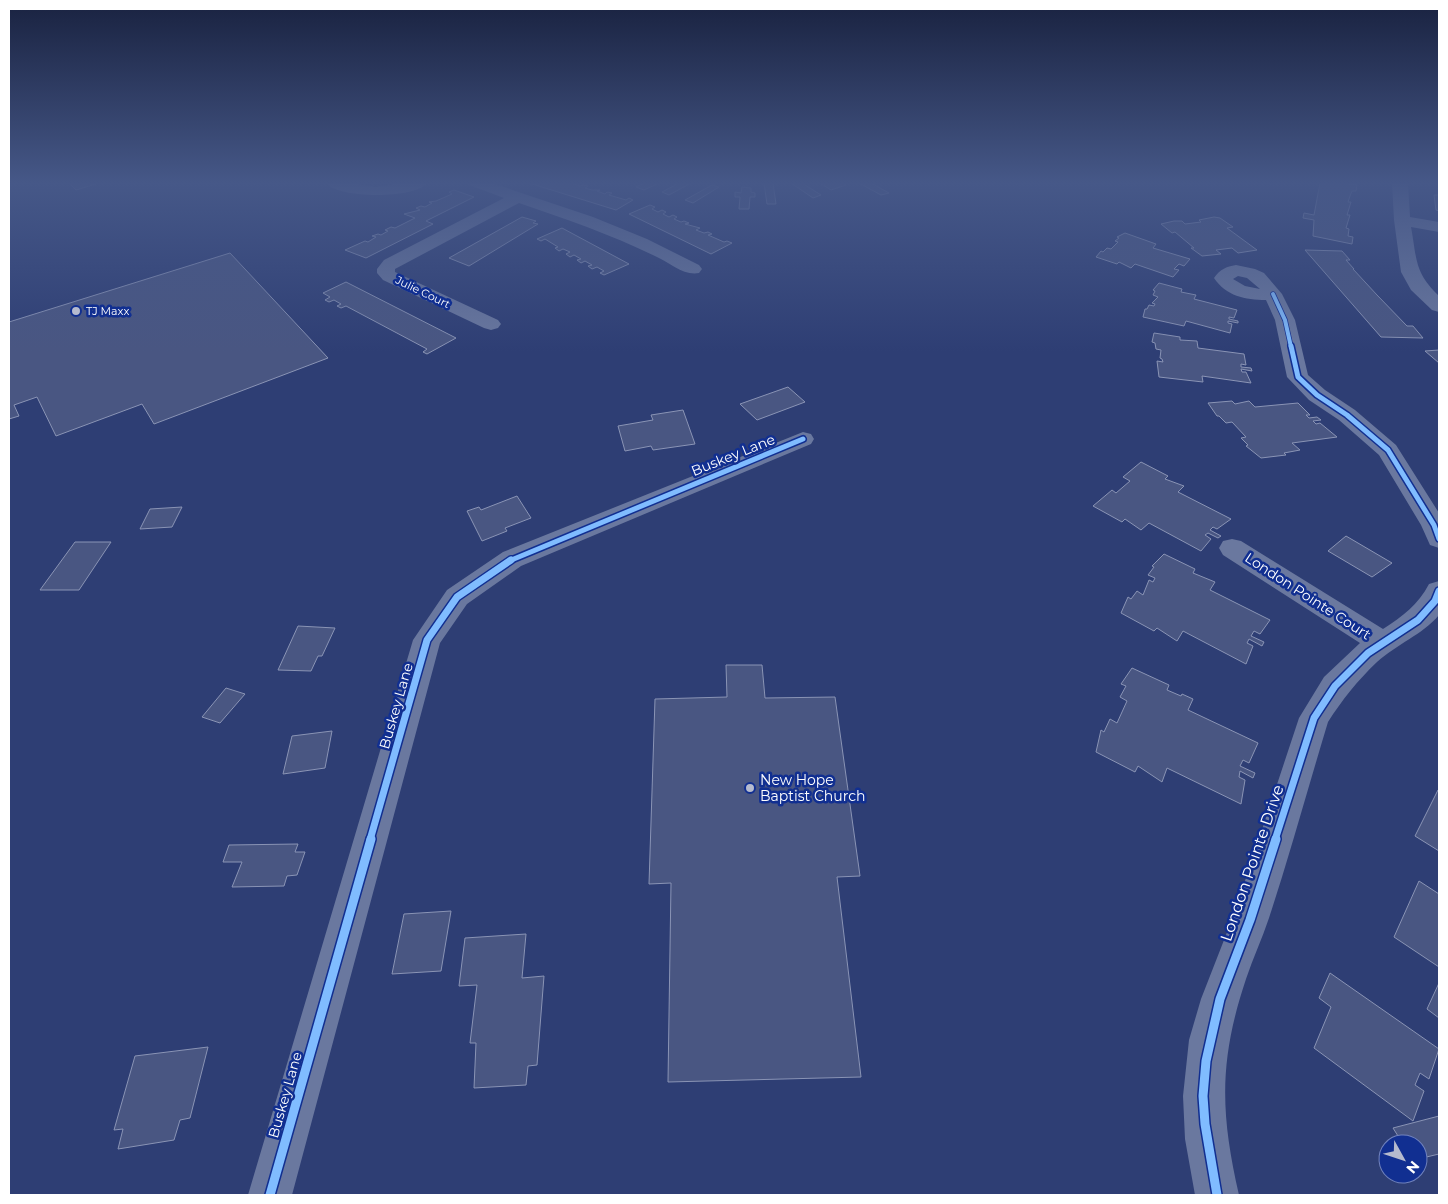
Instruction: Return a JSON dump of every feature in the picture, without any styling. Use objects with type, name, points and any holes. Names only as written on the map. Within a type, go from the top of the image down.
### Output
[{"type":"street","name":"Julie Court","points":[[437,239],[390,264],[386,269],[389,276],[491,324]]},
{"type":"street","points":[[632,239],[693,269]]},
{"type":"street","points":[[1405,239],[1410,272],[1418,286],[1439,306]]},
{"type":"street","points":[[1273,294],[1285,320],[1298,377],[1317,396],[1347,415],[1388,450],[1434,525],[1439,539]]},
{"type":"street","name":"Buskey Lane","points":[[270,1195],[427,640],[457,596],[512,559],[803,440]]},
{"type":"street","name":"London Pointe Court","points":[[1232,548],[1383,644]]},
{"type":"street","name":"London Pointe Drive","points":[[1217,1195],[1206,1145],[1204,1082],[1212,1030],[1238,948],[1250,920],[1314,718],[1335,686],[1368,653],[1418,620],[1435,601],[1439,591]]},
{"type":"building","points":[[373,239],[403,239],[366,258],[345,250],[365,241],[368,242]]},
{"type":"building","points":[[482,239],[513,239],[469,266],[449,258]]},
{"type":"building","points":[[545,239],[583,239],[629,264],[604,275],[600,273],[604,271],[597,267],[592,269],[588,266],[592,265],[585,261],[581,263],[577,260],[581,259],[574,255],[570,257],[566,254],[570,252],[563,249],[559,251],[555,248],[558,247]]},
{"type":"building","points":[[681,239],[718,239],[732,243],[711,254]]},
{"type":"building","points":[[1117,239],[1142,239],[1156,244],[1153,248],[1190,259],[1184,266],[1179,264],[1174,269],[1179,270],[1173,277],[1135,264],[1131,268],[1119,262],[1117,264],[1096,257],[1101,251],[1103,252],[1107,248],[1111,249],[1118,242],[1115,241]]},
{"type":"building","points":[[1184,239],[1242,239],[1257,250],[1238,253],[1232,248],[1216,250],[1221,254],[1202,256],[1191,248],[1194,248]]},
{"type":"building","points":[[1329,239],[1353,239],[1352,244]]},
{"type":"building","points":[[1305,250],[1342,251],[1350,260],[1346,260],[1353,269],[1377,295],[1407,326],[1413,326],[1423,338],[1381,337]]},
{"type":"building","points":[[230,253],[328,358],[154,424],[142,404],[56,436],[37,397],[14,405],[19,416],[9,419],[9,322]]},
{"type":"building","points":[[346,282],[456,338],[427,354],[423,352],[427,349],[346,306],[341,308],[337,306],[341,304],[334,300],[329,302],[325,300],[330,297],[323,293]]},
{"type":"building","points":[[1159,283],[1182,289],[1181,292],[1196,295],[1194,299],[1237,310],[1234,318],[1229,317],[1229,319],[1238,321],[1238,323],[1228,321],[1228,323],[1232,324],[1230,333],[1186,321],[1184,326],[1143,317],[1145,309],[1149,305],[1154,306],[1155,304],[1152,303],[1158,297],[1153,295],[1155,291],[1153,290]]},
{"type":"building","points":[[1154,333],[1180,337],[1180,340],[1197,341],[1198,348],[1244,354],[1246,365],[1241,364],[1241,367],[1251,368],[1252,371],[1241,369],[1242,372],[1246,372],[1251,383],[1202,376],[1203,382],[1159,377],[1157,361],[1163,362],[1160,358],[1161,350],[1156,349],[1155,343],[1152,342]]},
{"type":"building","points":[[1439,350],[1439,363],[1425,351]]},
{"type":"building","points":[[788,387],[805,402],[757,420],[740,404]]},
{"type":"building","points":[[1232,401],[1235,404],[1249,401],[1255,407],[1298,403],[1310,415],[1306,415],[1309,418],[1317,417],[1321,420],[1313,421],[1316,424],[1320,423],[1337,437],[1292,443],[1300,450],[1284,453],[1286,455],[1261,458],[1246,446],[1248,445],[1241,438],[1246,437],[1232,422],[1226,423],[1217,416],[1208,403]]},
{"type":"building","points":[[683,410],[695,444],[653,450],[651,446],[625,451],[618,426],[653,420],[651,415]]},
{"type":"building","points":[[1141,462],[1168,476],[1165,479],[1184,486],[1178,492],[1231,519],[1217,529],[1213,527],[1210,530],[1221,536],[1218,538],[1208,533],[1205,535],[1211,539],[1201,551],[1149,523],[1141,530],[1125,519],[1122,522],[1093,506],[1112,490],[1116,493],[1130,481],[1123,477]]},
{"type":"building","points":[[517,496],[531,518],[505,528],[507,531],[482,541],[467,511],[479,507],[481,510]]},
{"type":"building","points":[[182,507],[172,527],[140,529],[150,509]]},
{"type":"building","points":[[1346,536],[1392,563],[1372,577],[1328,551]]},
{"type":"building","points":[[75,542],[111,542],[79,590],[40,590]]},
{"type":"building","points":[[1164,554],[1195,569],[1193,573],[1215,582],[1210,590],[1270,620],[1260,634],[1254,631],[1251,636],[1264,642],[1262,646],[1249,639],[1247,643],[1253,646],[1246,664],[1183,631],[1177,641],[1157,628],[1154,631],[1121,613],[1128,597],[1131,599],[1137,591],[1143,595],[1149,580],[1153,582],[1155,578],[1148,575],[1154,567],[1152,566]]},
{"type":"building","points":[[298,626],[335,628],[322,656],[318,656],[311,671],[278,670]]},
{"type":"building","name":"New Hope Baptist Church","points":[[726,665],[762,665],[765,698],[835,697],[860,876],[837,877],[861,1077],[668,1082],[671,883],[649,884],[655,699],[727,697]]},
{"type":"building","points":[[1132,668],[1169,685],[1167,690],[1193,699],[1188,710],[1258,743],[1249,763],[1243,760],[1240,766],[1255,773],[1253,778],[1240,771],[1239,777],[1245,780],[1241,804],[1167,768],[1162,782],[1138,766],[1135,772],[1096,752],[1101,730],[1104,732],[1110,719],[1117,723],[1127,701],[1120,697],[1126,686],[1121,684]]},
{"type":"building","points":[[226,688],[245,694],[220,723],[202,717]]},
{"type":"building","points":[[332,731],[325,768],[283,774],[292,736]]},
{"type":"building","points":[[1439,791],[1439,851],[1415,836]]},
{"type":"building","points":[[298,844],[295,852],[305,852],[297,875],[287,876],[284,886],[232,887],[242,862],[223,862],[229,845]]},
{"type":"building","points":[[1419,881],[1439,894],[1439,967],[1394,937]]},
{"type":"building","points":[[451,911],[441,971],[392,974],[404,914]]},
{"type":"building","points":[[526,934],[522,978],[544,976],[537,1065],[528,1066],[526,1085],[474,1088],[476,1043],[470,1043],[477,985],[459,986],[465,938]]},
{"type":"building","points":[[1330,973],[1439,1049],[1429,1079],[1420,1073],[1415,1085],[1424,1091],[1413,1121],[1314,1048],[1331,1007],[1319,998]]},
{"type":"building","points":[[1439,983],[1439,1018],[1427,1009]]},
{"type":"building","points":[[208,1047],[190,1118],[180,1120],[174,1140],[118,1149],[123,1129],[114,1130],[135,1056]]},
{"type":"building","points":[[1439,1116],[1439,1154],[1428,1157],[1428,1134],[1397,1134],[1393,1128]]},
{"type":"cycle path","points":[[1273,294],[1285,320],[1298,377],[1317,395],[1347,415],[1388,450],[1434,525],[1439,539]]},
{"type":"cycle path","points":[[270,1195],[427,640],[457,597],[512,559],[803,439]]},
{"type":"cycle path","points":[[1217,1195],[1209,1153],[1203,1096],[1206,1061],[1214,1019],[1234,958],[1250,920],[1314,718],[1335,686],[1368,653],[1418,620],[1435,601],[1439,591]]},
{"type":"place","name":"TJ Maxx","points":[[76,311]]},
{"type":"place","name":"New Hope Baptist Church","points":[[750,788]]}]
